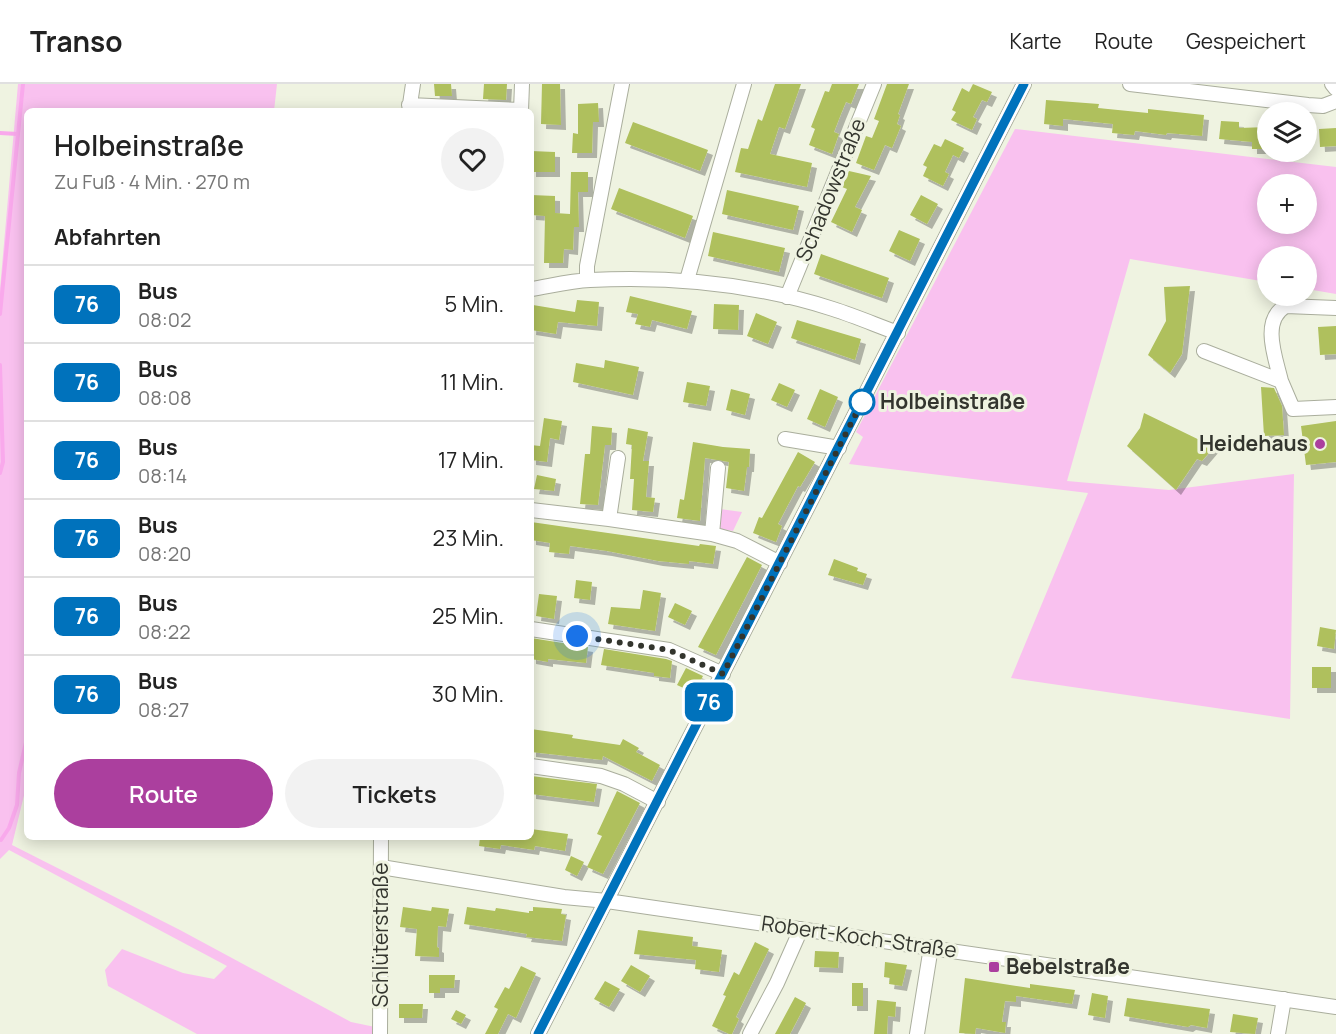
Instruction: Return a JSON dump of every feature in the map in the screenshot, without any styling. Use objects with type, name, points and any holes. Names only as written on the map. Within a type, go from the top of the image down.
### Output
[{"type":"street","points":[[409,108],[412,84]]},
{"type":"street","points":[[521,108],[522,84]]},
{"type":"street","points":[[587,280],[587,266],[622,84]]},
{"type":"street","points":[[687,280],[744,84]]},
{"type":"street","name":"Schadowstraße","points":[[787,297],[874,84]]},
{"type":"street","points":[[538,1034],[1024,84]]},
{"type":"street","points":[[1130,84],[1308,105],[1323,105],[1336,101]]},
{"type":"street","points":[[1332,84],[1336,89]]},
{"type":"street","points":[[534,288],[587,280],[687,280],[787,297],[834,309],[898,333]]},
{"type":"street","points":[[1336,308],[1286,306],[1275,315],[1272,323],[1272,340],[1281,381],[1293,410],[1336,407]]},
{"type":"street","points":[[1204,351],[1281,381]]},
{"type":"street","points":[[785,439],[839,448]]},
{"type":"street","points":[[609,519],[618,458]]},
{"type":"street","points":[[712,534],[718,468]]},
{"type":"street","points":[[534,510],[712,534],[737,541],[780,563]]},
{"type":"street","points":[[534,629],[669,650],[723,674]]},
{"type":"street","points":[[534,766],[602,776],[624,784],[658,802]]},
{"type":"street","name":"Schlüterstraße","points":[[380,1034],[381,840]]},
{"type":"street","name":"Robert-Koch-Straße","points":[[381,867],[564,897],[607,901],[931,947],[1336,1007]]},
{"type":"street","points":[[750,1034],[777,983],[801,929]]},
{"type":"street","points":[[917,1034],[931,947]]},
{"type":"street","points":[[1278,1034],[1284,999]]},
{"type":"shaded area","points":[[18,84],[277,84],[274,108],[24,108],[24,795],[12,845],[180,930],[351,1022],[375,1027],[374,1034],[197,1034],[108,986],[105,970],[122,949],[183,973],[214,979],[227,966],[9,850],[0,859],[0,289]]},
{"type":"shaded area","points":[[1015,129],[1257,158],[1257,162],[1294,162],[1336,167],[1336,294],[1317,291],[1317,246],[1257,246],[1257,280],[1130,259],[1067,481],[1169,490],[1294,474],[1290,719],[1011,678],[1088,493],[849,464],[863,437],[856,432]]},
{"type":"shaded area","points":[[720,509],[742,512],[733,531],[717,528]]},
{"type":"building","points":[[434,84],[451,84],[452,96],[435,96]]},
{"type":"building","points":[[484,84],[507,84],[506,100],[483,99]]},
{"type":"building","points":[[542,84],[560,84],[561,125],[541,124]]},
{"type":"building","points":[[775,84],[801,84],[785,129],[779,127],[770,154],[812,163],[807,187],[735,172],[741,148],[748,149],[758,119],[762,121]]},
{"type":"building","points":[[832,84],[859,84],[851,104],[846,102],[834,132],[839,134],[832,154],[809,145],[815,129],[811,127],[825,91],[829,92]]},
{"type":"building","points":[[887,84],[909,84],[898,114],[900,115],[897,124],[901,126],[892,148],[885,145],[874,170],[856,163],[866,136],[872,138],[879,121],[874,119]]},
{"type":"building","points":[[973,84],[992,92],[987,102],[982,100],[973,117],[977,119],[972,130],[951,120],[956,112],[952,110],[962,88],[969,92]]},
{"type":"building","points":[[1046,100],[1099,104],[1098,108],[1148,113],[1148,109],[1204,115],[1202,136],[1135,131],[1134,135],[1112,133],[1113,124],[1063,119],[1063,126],[1044,124]]},
{"type":"building","points":[[598,103],[599,122],[593,122],[592,153],[572,153],[573,133],[578,134],[578,104]]},
{"type":"building","points":[[1221,121],[1239,122],[1239,128],[1257,127],[1257,149],[1252,149],[1252,142],[1219,139]]},
{"type":"building","points":[[633,122],[708,150],[700,171],[625,143]]},
{"type":"building","points":[[1336,128],[1336,146],[1320,147],[1319,129]]},
{"type":"building","points":[[945,139],[964,148],[959,158],[953,155],[945,172],[949,174],[943,186],[923,176],[927,167],[923,165],[934,144],[941,147]]},
{"type":"building","points":[[534,151],[555,152],[555,172],[534,172]]},
{"type":"building","points":[[849,171],[871,176],[855,207],[862,210],[852,232],[831,222],[847,189],[842,187]]},
{"type":"building","points":[[571,172],[588,172],[588,192],[578,192],[579,227],[574,227],[573,250],[564,249],[563,263],[544,263],[545,216],[534,215],[534,195],[555,196],[555,213],[570,214]]},
{"type":"building","points":[[619,188],[693,216],[685,238],[611,209]]},
{"type":"building","points":[[727,190],[799,206],[793,230],[722,214]]},
{"type":"building","points":[[921,195],[938,204],[927,224],[910,215]]},
{"type":"building","points":[[899,230],[920,239],[910,261],[889,251]]},
{"type":"building","points":[[713,232],[785,248],[779,272],[708,256]]},
{"type":"building","points":[[821,254],[889,278],[882,298],[814,274]]},
{"type":"building","points":[[1190,286],[1182,354],[1170,373],[1148,355],[1166,321],[1164,287]]},
{"type":"building","points":[[630,296],[692,311],[687,329],[652,320],[650,327],[635,324],[638,314],[626,312]]},
{"type":"building","points":[[577,300],[599,302],[597,326],[558,322],[556,334],[534,330],[534,305],[575,312]]},
{"type":"building","points":[[714,304],[739,305],[738,330],[713,329]]},
{"type":"building","points":[[756,313],[777,322],[768,344],[747,336]]},
{"type":"building","points":[[797,320],[861,339],[855,360],[791,338]]},
{"type":"building","points":[[1336,326],[1336,354],[1320,355],[1318,327]]},
{"type":"building","points":[[605,360],[639,367],[633,395],[573,382],[576,363],[604,368]]},
{"type":"building","points":[[687,382],[710,386],[706,406],[683,402]]},
{"type":"building","points":[[779,383],[795,390],[787,407],[771,400]]},
{"type":"building","points":[[1261,387],[1274,388],[1282,406],[1284,435],[1264,436]]},
{"type":"building","points":[[731,389],[750,394],[745,415],[726,410]]},
{"type":"building","points":[[820,389],[838,397],[825,427],[807,419]]},
{"type":"building","points":[[1144,413],[1214,447],[1202,461],[1197,459],[1176,490],[1127,446],[1140,428]]},
{"type":"building","points":[[544,418],[562,421],[559,440],[550,438],[547,462],[534,460],[534,445],[540,446]]},
{"type":"building","name":"Heidehaus","points":[[1336,421],[1336,462],[1306,465],[1301,426]]},
{"type":"building","points":[[592,426],[612,428],[611,445],[605,445],[598,505],[580,504],[585,454],[590,454]]},
{"type":"building","points":[[628,428],[648,432],[643,461],[649,461],[646,497],[655,498],[653,512],[632,510],[634,479],[630,479],[632,445],[626,444]]},
{"type":"building","points":[[693,442],[750,449],[744,491],[726,488],[729,462],[705,458],[700,521],[677,518],[680,499],[684,500]]},
{"type":"building","points":[[798,452],[815,462],[800,487],[798,486],[778,524],[782,526],[776,542],[753,533],[759,517],[762,518]]},
{"type":"building","points":[[537,475],[556,479],[554,491],[534,489]]},
{"type":"building","points":[[534,522],[699,546],[700,544],[716,546],[713,564],[689,561],[689,564],[570,546],[569,554],[549,552],[550,543],[534,540]]},
{"type":"building","points":[[747,557],[762,565],[716,655],[698,647]]},
{"type":"building","points":[[834,559],[867,574],[863,585],[828,575]]},
{"type":"building","points":[[576,580],[592,582],[590,600],[574,598]]},
{"type":"building","points":[[643,590],[661,593],[655,631],[608,624],[611,607],[640,609]]},
{"type":"building","points":[[539,594],[557,596],[554,619],[536,616]]},
{"type":"building","points":[[675,603],[692,611],[685,625],[668,617]]},
{"type":"building","points":[[1320,627],[1336,630],[1334,649],[1317,646]]},
{"type":"building","points":[[534,638],[588,647],[586,663],[548,659],[548,662],[534,660]]},
{"type":"building","points":[[604,649],[672,661],[670,678],[654,676],[654,673],[601,665]]},
{"type":"building","points":[[1312,667],[1331,667],[1331,688],[1312,688]]},
{"type":"building","points":[[686,668],[703,676],[694,693],[677,685]]},
{"type":"building","points":[[534,729],[620,745],[623,739],[639,748],[636,752],[660,765],[652,781],[603,756],[602,760],[534,752]]},
{"type":"building","points":[[534,776],[597,784],[594,802],[534,794]]},
{"type":"building","points":[[617,791],[640,803],[603,874],[587,867],[602,836],[597,834]]},
{"type":"building","points":[[534,829],[568,834],[565,851],[535,846],[534,850],[501,845],[500,849],[479,846],[480,840],[534,840]]},
{"type":"building","points":[[571,856],[584,862],[577,876],[565,870]]},
{"type":"building","points":[[403,907],[431,911],[432,907],[449,909],[446,927],[438,926],[439,957],[415,956],[417,929],[400,927]]},
{"type":"building","points":[[467,907],[529,913],[533,911],[533,907],[562,909],[561,914],[566,915],[562,941],[526,937],[527,934],[464,924]]},
{"type":"building","points":[[638,930],[693,937],[692,946],[722,950],[719,972],[695,969],[696,960],[634,954]]},
{"type":"building","points":[[755,942],[769,949],[736,1017],[739,1019],[732,1034],[729,1034],[712,1026],[734,972],[739,975]]},
{"type":"building","points":[[815,951],[839,952],[838,968],[814,967]]},
{"type":"building","points":[[885,962],[907,965],[902,986],[889,984],[890,978],[884,977]]},
{"type":"building","points":[[631,965],[650,976],[640,992],[621,981]]},
{"type":"building","points":[[521,966],[536,973],[516,1018],[508,1014],[498,1034],[485,1034],[498,1009],[494,1007],[505,987],[509,989]]},
{"type":"building","points":[[429,975],[455,975],[454,988],[440,988],[440,993],[429,993]]},
{"type":"building","points":[[965,978],[1030,988],[1030,984],[1075,990],[1072,1004],[1016,996],[1016,1002],[1005,1001],[1002,1022],[1006,1022],[1005,1033],[976,1028],[975,1034],[959,1033]]},
{"type":"building","points":[[605,981],[620,989],[609,1007],[594,999]]},
{"type":"building","points":[[852,983],[863,983],[863,1006],[852,1006]]},
{"type":"building","points":[[1092,993],[1108,996],[1105,1018],[1088,1015]]},
{"type":"building","points":[[795,997],[806,1003],[790,1034],[775,1034]]},
{"type":"building","points":[[1127,998],[1210,1009],[1207,1028],[1124,1016]]},
{"type":"building","points":[[877,1000],[896,1002],[895,1017],[888,1016],[887,1034],[874,1034]]},
{"type":"building","points":[[399,1004],[423,1004],[422,1018],[399,1018]]},
{"type":"building","points":[[456,1010],[466,1015],[461,1024],[451,1019]]},
{"type":"building","points":[[1233,1014],[1258,1018],[1255,1034],[1230,1032]]},
{"type":"waterway","points":[[0,314],[23,84]]},
{"type":"waterway","points":[[0,133],[18,134]]},
{"type":"waterway","points":[[0,365],[3,462],[0,473]]},
{"type":"waterway","points":[[1,840],[9,828],[17,805],[19,773],[24,751]]},
{"type":"bus line","name":"76","points":[[538,1034],[1024,84]]},
{"type":"place","name":"Holbeinstraße","points":[[862,402]]},
{"type":"place","name":"Heidehaus","points":[[1320,444]]},
{"type":"place","name":"Bebelstraße","points":[[994,967]]},
{"type":"route","points":[[577,636],[669,650],[723,674],[862,402]]}]
